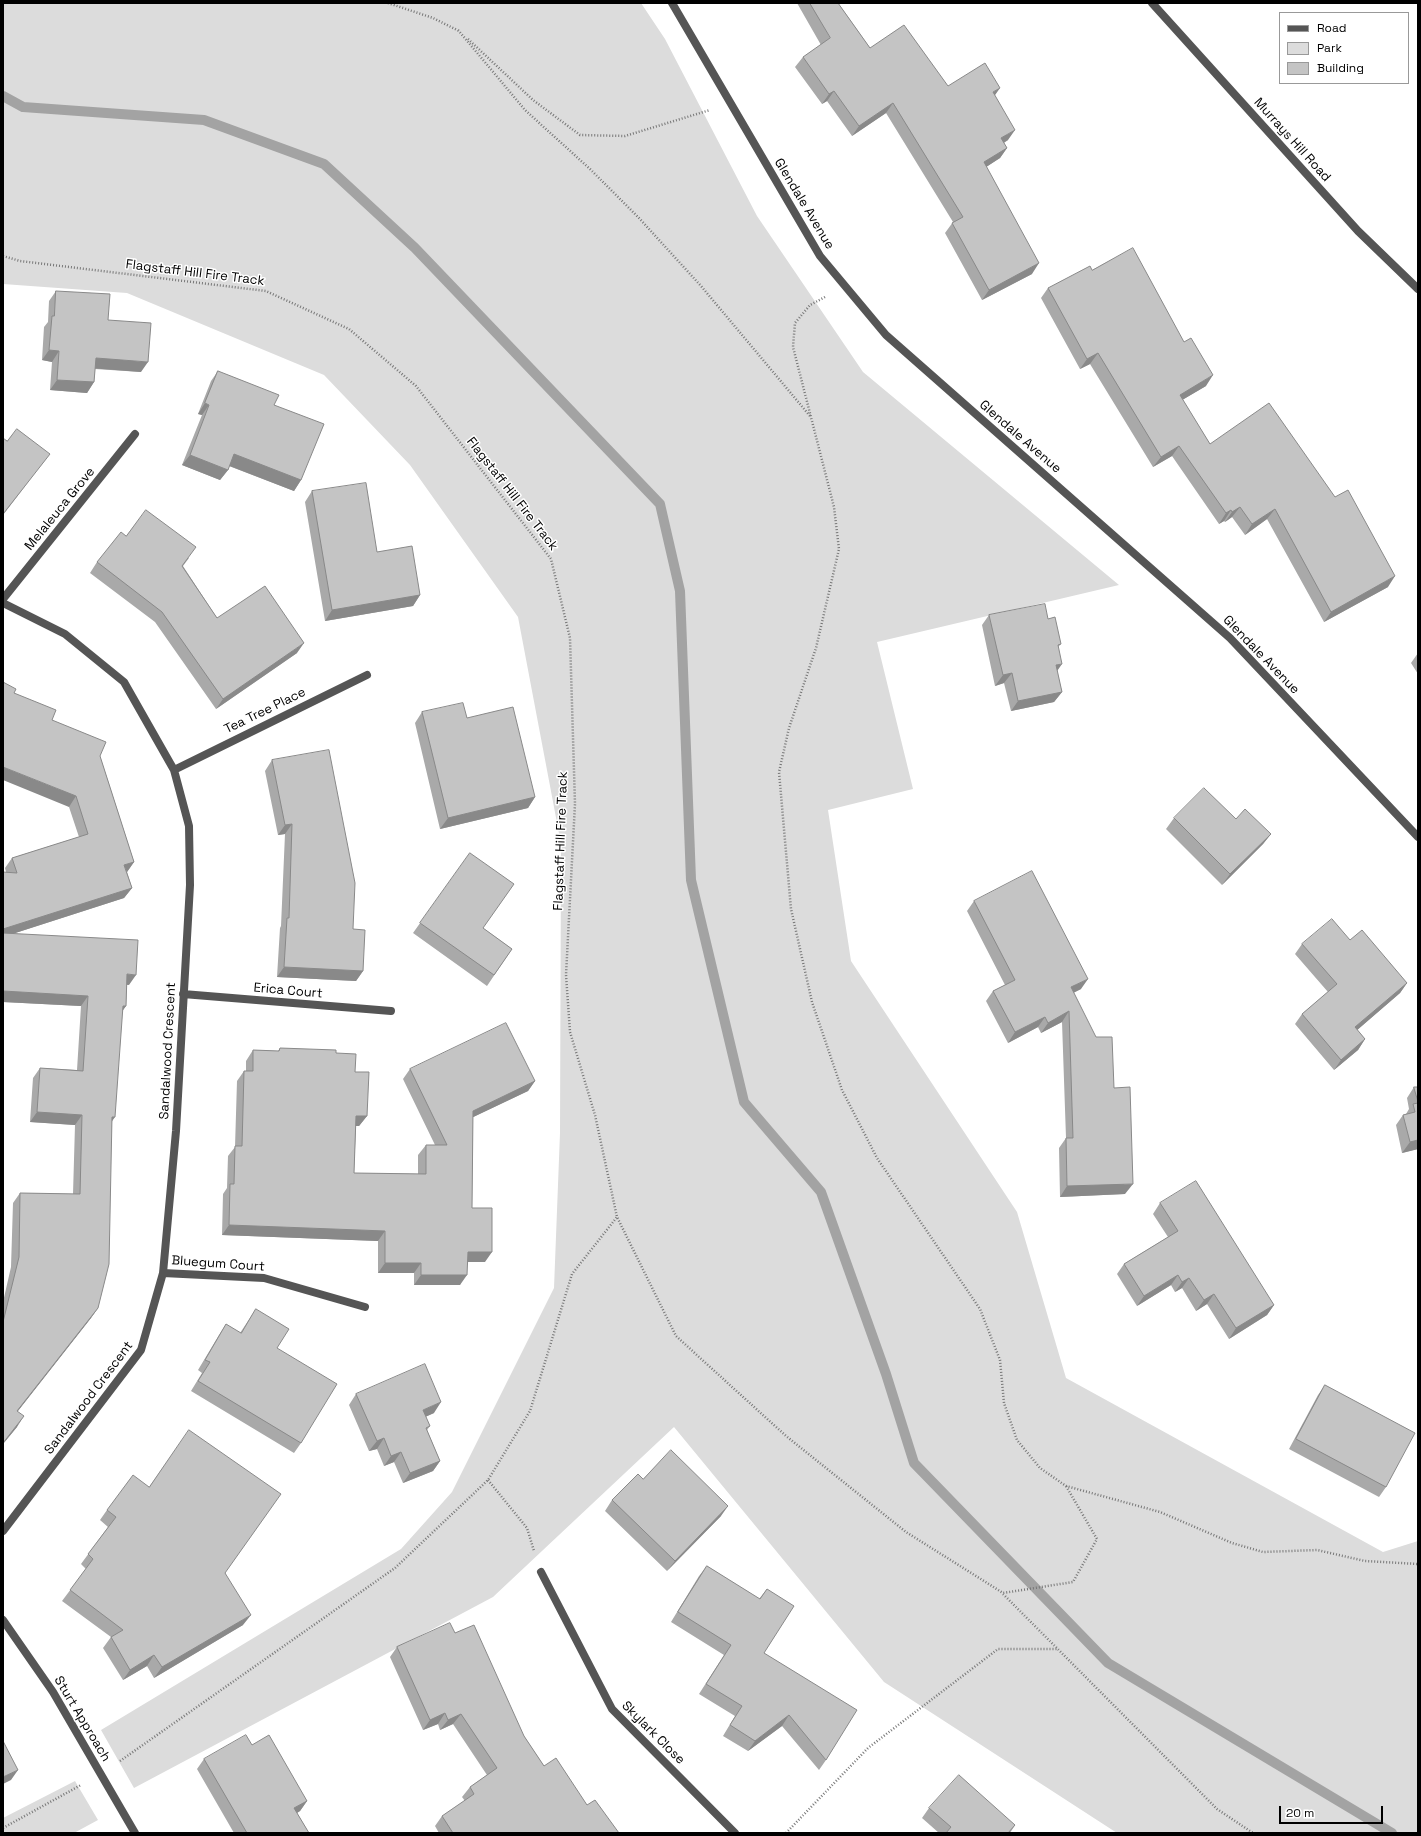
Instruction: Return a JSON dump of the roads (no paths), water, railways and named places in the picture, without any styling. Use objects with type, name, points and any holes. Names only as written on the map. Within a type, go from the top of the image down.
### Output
[{"type":"street","name":"Glendale Avenue","points":[[672,3],[820,256],[886,335],[1230,638],[1418,837]]},
{"type":"street","name":"Murrays Hill Road","points":[[1152,3],[1358,231],[1418,289]]},
{"type":"street","name":"Melaleuca Grove","points":[[3,599],[135,434]]},
{"type":"street","name":"Sandalwood Crescent","points":[[3,603],[65,634],[124,682],[174,770],[189,826],[190,885],[176,1131],[163,1273],[142,1350],[3,1531]]},
{"type":"street","name":"Tea Tree Place","points":[[174,770],[367,675]]},
{"type":"street","name":"Erica Court","points":[[183,994],[391,1011]]},
{"type":"street","name":"Bluegum Court","points":[[163,1273],[264,1278],[365,1307]]},
{"type":"street","name":"Skylark Close","points":[[541,1572],[612,1709],[735,1833]]},
{"type":"street","name":"Sturt Approach","points":[[3,1620],[53,1692],[135,1833]]},
{"type":"waterway","points":[[3,96],[23,107],[204,120],[324,164],[415,248],[660,504],[680,591],[691,880],[744,1102],[821,1192],[886,1374],[914,1463],[1108,1663],[1392,1833]]}]
